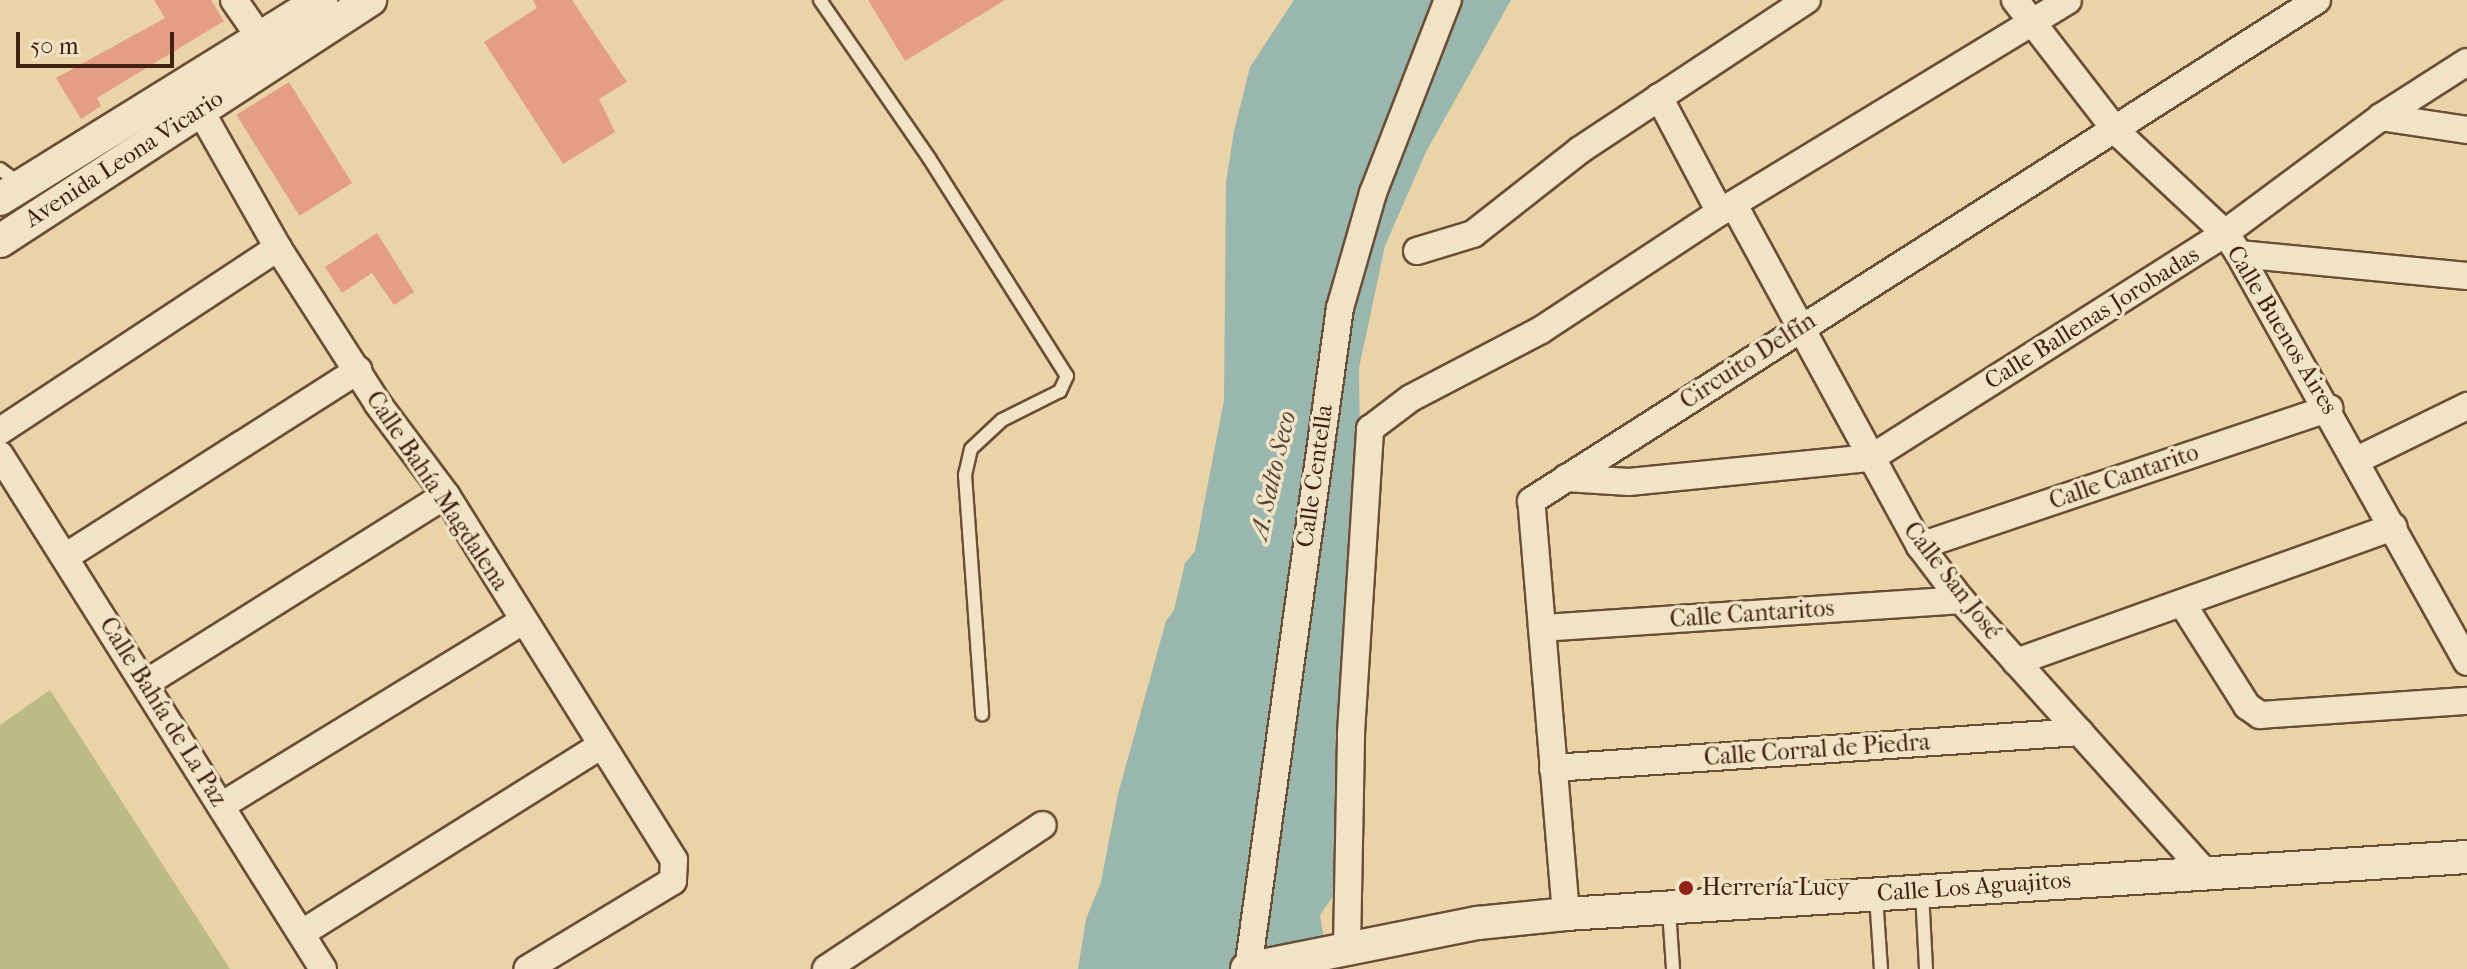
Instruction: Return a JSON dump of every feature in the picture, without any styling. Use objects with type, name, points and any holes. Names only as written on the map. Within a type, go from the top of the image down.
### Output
[{"type":"street","points":[[234,0],[261,39]]},
{"type":"street","name":"Avenida Leona Vicario","points":[[7,185],[261,39],[321,0]]},
{"type":"street","name":"Avenida Leona Vicario","points":[[0,241],[370,0]]},
{"type":"street","name":"Calle Centella","points":[[1248,969],[1340,308],[1373,193],[1448,0]]},
{"type":"street","points":[[1417,251],[1473,234],[1580,150],[1807,0]]},
{"type":"street","name":"Calle Buenos Aires","points":[[2015,0],[2117,132],[2232,244],[2329,408],[2467,662]]},
{"type":"street","points":[[1347,947],[1351,733],[1370,429],[1411,398],[1541,330],[1727,208],[2068,0]]},
{"type":"street","name":"Circuito Delfín","points":[[1566,914],[1542,628],[1528,510],[1531,501],[1800,326],[2117,132],[2317,0]]},
{"type":"street","name":"Calle Ballenas Jorobadas","points":[[1871,458],[2232,244],[2381,117],[2467,62]]},
{"type":"street","name":"Calle San José","points":[[1659,97],[1800,326],[1920,546],[1961,600],[2205,872]]},
{"type":"street","name":"Calle Bahía Magdalena","points":[[200,110],[278,248],[446,495],[677,871],[673,881],[527,969]]},
{"type":"street","points":[[2381,117],[2467,130]]},
{"type":"street","points":[[2232,244],[2467,276]]},
{"type":"street","points":[[0,431],[278,248]]},
{"type":"street","points":[[65,557],[359,370]]},
{"type":"street","points":[[2357,460],[2467,406]]},
{"type":"street","name":"Calle Cantarito","points":[[1920,546],[2329,408]]},
{"type":"street","name":"Calle Bahía de La Paz","points":[[0,455],[323,969]]},
{"type":"street","points":[[1566,478],[1629,482],[1871,458]]},
{"type":"street","points":[[146,683],[446,495]]},
{"type":"street","points":[[2016,662],[2394,527]]},
{"type":"street","name":"Calle Cantaritos","points":[[1542,628],[1961,600]]},
{"type":"street","points":[[2182,603],[2247,706],[2260,715],[2467,701]]},
{"type":"street","points":[[221,806],[523,621]]},
{"type":"street","name":"Calle Corral de Piedra","points":[[1553,768],[2080,732]]},
{"type":"street","points":[[302,933],[600,746]]},
{"type":"street","points":[[826,969],[1043,825]]},
{"type":"street","name":"Calle Los Aguajitos","points":[[1248,969],[1478,923],[1566,914],[2467,857]]},
{"type":"lane","points":[[820,0],[929,158],[1067,376],[1060,391],[1002,420],[971,449],[965,475],[982,714]]},
{"type":"lane","points":[[1922,890],[1926,969]]},
{"type":"lane","points":[[1875,893],[1881,969]]},
{"type":"lane","points":[[1669,907],[1673,969]]},
{"type":"shaded area","points":[[50,690],[230,969],[0,969],[0,725]]},
{"type":"water","name":"A. Salto Seco","points":[[1294,0],[1511,0],[1426,152],[1385,246],[1359,368],[1360,457],[1334,895],[1320,915],[1329,969],[1078,969],[1086,919],[1101,882],[1118,794],[1166,621],[1174,610],[1185,563],[1195,551],[1224,400],[1226,182],[1234,131],[1250,67]]},
{"type":"building","points":[[154,0],[211,0],[224,21],[97,98],[101,106],[81,119],[56,78],[165,18]]},
{"type":"building","points":[[533,0],[572,0],[627,82],[599,99],[615,132],[563,164],[484,42],[537,8]]},
{"type":"building","points":[[868,0],[1005,0],[905,61]]},
{"type":"building","points":[[289,82],[352,183],[299,216],[236,115]]},
{"type":"building","points":[[377,233],[414,292],[394,305],[372,273],[342,293],[325,267]]},
{"type":"place","name":"Herrería Lucy","points":[[1686,888]]}]
